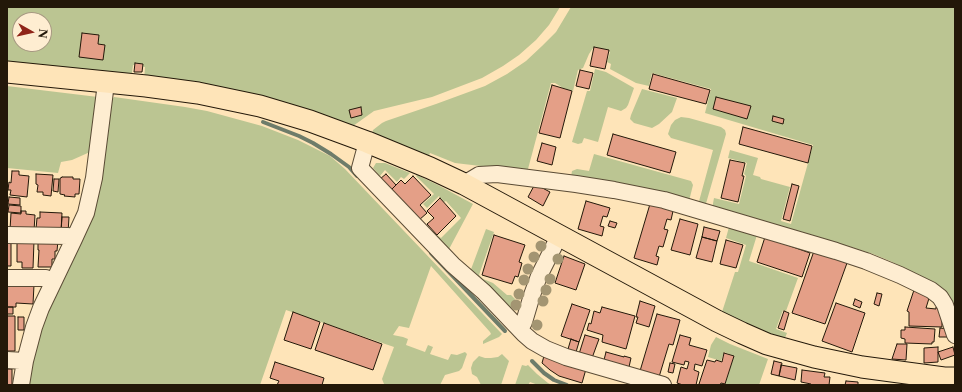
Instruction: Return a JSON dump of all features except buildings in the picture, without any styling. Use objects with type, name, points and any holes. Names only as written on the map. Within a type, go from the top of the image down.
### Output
[{"type":"main road","points":[[7,72],[146,86],[198,93],[260,106],[310,121],[367,142],[464,184],[717,321],[767,344],[814,357],[850,364],[944,378],[955,378]]},
{"type":"street","points":[[21,385],[25,361],[34,327],[41,308],[86,213],[94,178],[106,83]]},
{"type":"street","points":[[367,142],[360,168],[448,260],[484,292],[532,341],[546,349],[566,357],[663,385]]},
{"type":"street","points":[[464,184],[479,175],[497,174],[614,190],[664,200],[836,251],[866,261],[931,290],[940,297],[945,305],[955,335]]},
{"type":"street","points":[[7,235],[68,236],[74,239]]},
{"type":"street","points":[[520,330],[539,276],[559,236]]},
{"type":"street","points":[[7,278],[46,278],[53,281]]},
{"type":"street","points":[[7,360],[25,361]]},
{"type":"green space","points":[[7,7],[560,7],[549,25],[536,40],[519,55],[503,66],[482,78],[432,97],[374,111],[353,126],[144,81],[145,67],[133,65],[131,80],[7,66]]},
{"type":"green space","points":[[571,7],[955,7],[955,319],[932,285],[919,275],[890,261],[848,246],[712,209],[714,198],[739,204],[746,176],[744,174],[747,163],[728,158],[730,150],[758,158],[753,175],[760,177],[761,179],[790,187],[781,221],[791,224],[813,145],[705,113],[711,89],[652,73],[649,86],[636,83],[610,69],[611,64],[607,62],[610,52],[593,48],[583,68],[578,70],[573,91],[563,88],[555,83],[551,83],[528,169],[523,171],[455,163],[430,153],[428,158],[372,135],[373,130],[386,121],[485,86],[507,74],[526,61],[556,32]]},
{"type":"green space","points":[[595,69],[606,72],[634,88],[626,108],[621,111],[608,107],[598,142],[584,138],[582,143],[578,144],[572,142],[587,91],[590,91]]},
{"type":"green space","points":[[7,86],[98,97],[90,152],[72,160],[61,162],[58,173],[7,168]]},
{"type":"green space","points":[[642,89],[677,98],[672,112],[659,124],[652,128],[634,123],[630,119]]},
{"type":"green space","points":[[114,97],[207,111],[262,126],[298,140],[330,156],[345,169],[502,334],[499,337],[483,344],[483,341],[491,334],[490,332],[431,266],[409,328],[399,326],[393,335],[408,339],[406,345],[425,352],[428,345],[433,347],[430,354],[448,360],[451,354],[457,355],[465,352],[467,354],[462,368],[459,371],[445,375],[440,385],[384,384],[382,379],[394,347],[286,310],[260,385],[29,385],[35,349],[48,310],[85,233],[111,101]]},
{"type":"green space","points":[[681,117],[721,127],[725,130],[726,134],[705,207],[698,205],[713,150],[671,138],[668,134],[671,125],[675,120]]},
{"type":"green space","points":[[594,154],[691,181],[693,185],[689,201],[571,177],[572,171],[577,169],[589,171]]},
{"type":"green space","points":[[376,163],[385,163],[410,173],[404,179],[401,177],[397,182],[385,170],[380,176],[373,168]]},
{"type":"green space","points":[[417,175],[473,204],[448,251],[432,235],[434,233],[441,238],[461,218],[446,201],[444,202],[439,196],[427,208],[423,204],[434,194],[416,176]]},
{"type":"green space","points":[[729,227],[757,235],[749,261],[798,278],[786,311],[783,310],[776,329],[787,333],[785,338],[769,333],[722,312],[735,272],[738,272],[746,245],[726,238]]},
{"type":"green space","points":[[486,229],[494,232],[479,275],[515,299],[513,307],[510,310],[470,272]]},
{"type":"green space","points":[[716,337],[768,359],[759,385],[725,385],[734,356],[724,352],[721,361],[708,357],[711,345]]},
{"type":"green space","points":[[502,354],[509,361],[501,385],[481,385],[477,377],[472,374],[471,368],[473,362],[479,356],[491,358],[498,357]]},
{"type":"green space","points":[[522,365],[528,365],[552,385],[538,385],[530,382],[528,385],[515,385]]},
{"type":"waterway","points":[[263,122],[313,143],[349,167],[357,176]]},
{"type":"waterway","points":[[431,253],[505,331]]},
{"type":"waterway","points":[[532,361],[544,373],[554,380],[567,385]]}]
